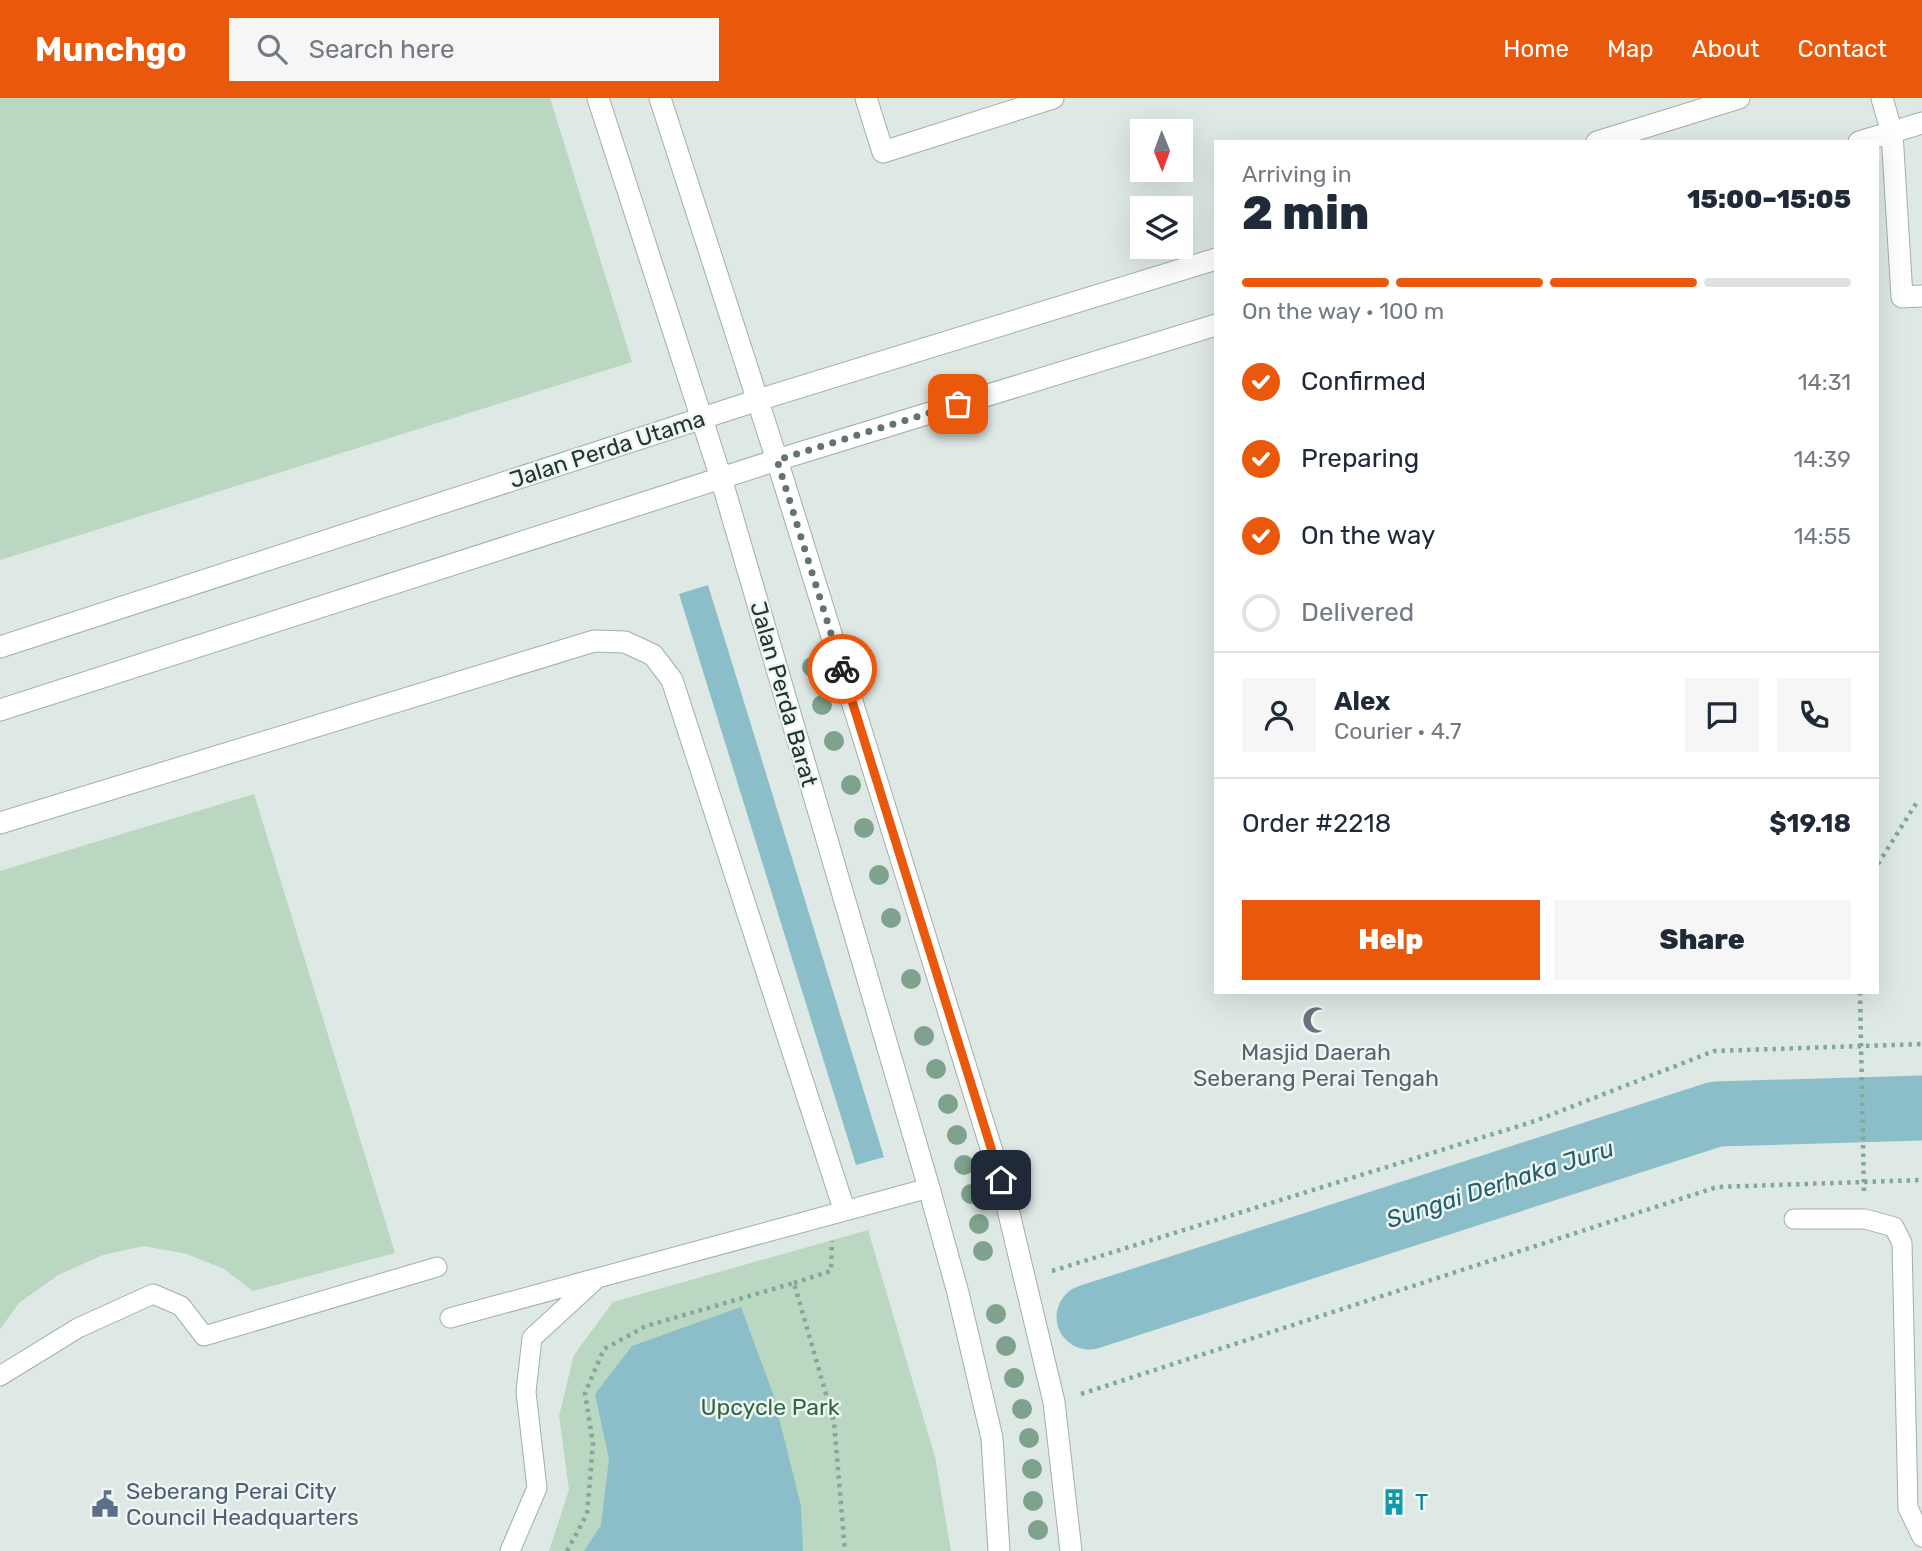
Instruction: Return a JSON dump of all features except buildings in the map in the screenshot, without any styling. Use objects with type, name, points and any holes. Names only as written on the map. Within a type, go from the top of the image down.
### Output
[{"type":"street","name":"Jalan Perda Barat","points":[[597,98],[721,478],[929,1188],[958,1293],[992,1438],[999,1551]]},
{"type":"street","points":[[660,98],[777,460],[1001,1180],[1054,1402],[1071,1551]]},
{"type":"street","points":[[866,98],[883,152],[1051,98]]},
{"type":"street","points":[[1603,140],[1739,98]]},
{"type":"street","points":[[1882,98],[1892,133],[1902,297],[1922,296]]},
{"type":"street","points":[[1866,140],[1922,122]]},
{"type":"street","name":"Jalan Perda Utama","points":[[0,646],[701,418],[1214,260]]},
{"type":"street","points":[[0,710],[777,460],[1214,326]]},
{"type":"street","points":[[0,823],[594,641],[625,642],[644,650],[653,655],[672,680],[839,1211]]},
{"type":"lane","points":[[450,1318],[929,1188]]},
{"type":"lane","points":[[1794,1219],[1865,1219],[1894,1227],[1902,1243],[1908,1508],[1922,1537]]},
{"type":"lane","points":[[0,1376],[78,1328],[153,1294],[181,1306],[204,1336],[437,1267]]},
{"type":"lane","points":[[510,1551],[537,1488],[526,1392],[532,1338],[597,1279]]},
{"type":"path","points":[[1879,862],[1917,802]]},
{"type":"path","points":[[1860,994],[1864,1179]]},
{"type":"path","points":[[1025,1280],[1535,1121],[1714,1051],[1922,1044]]},
{"type":"path","points":[[1054,1402],[1717,1187],[1922,1180]]},
{"type":"path","points":[[568,1551],[587,1514],[593,1444],[585,1393],[604,1349],[646,1326],[831,1271],[839,1211]]},
{"type":"path","points":[[794,1283],[834,1422],[845,1551]]},
{"type":"green space","points":[[0,98],[550,98],[632,362],[0,560]]},
{"type":"green space","points":[[254,794],[395,1253],[253,1291],[224,1269],[187,1254],[144,1246],[103,1255],[58,1275],[19,1303],[0,1329],[0,871]]},
{"type":"green space","name":"Upcycle Park","points":[[868,1230],[935,1457],[951,1551],[549,1551],[569,1490],[559,1416],[574,1355],[613,1302]]},
{"type":"water","points":[[708,585],[884,1157],[856,1165],[679,594]]},
{"type":"water","points":[[741,1307],[773,1394],[801,1506],[803,1551],[584,1551],[601,1525],[609,1459],[595,1394],[632,1346]]},
{"type":"waterway","name":"Sungai Derhaka Juru","points":[[1089,1317],[1716,1114],[1922,1108]]},
{"type":"way so far","points":[[842,669],[777,460],[958,404]]},
{"type":"place","name":"Masjid Daerah Seberang Perai Tengah","points":[[1316,1020]]},
{"type":"place","name":"T","points":[[1394,1502]]},
{"type":"place","name":"Seberang Perai City Council Headquarters","points":[[105,1504]]},
{"type":"route","points":[[842,669],[1001,1180]]}]
